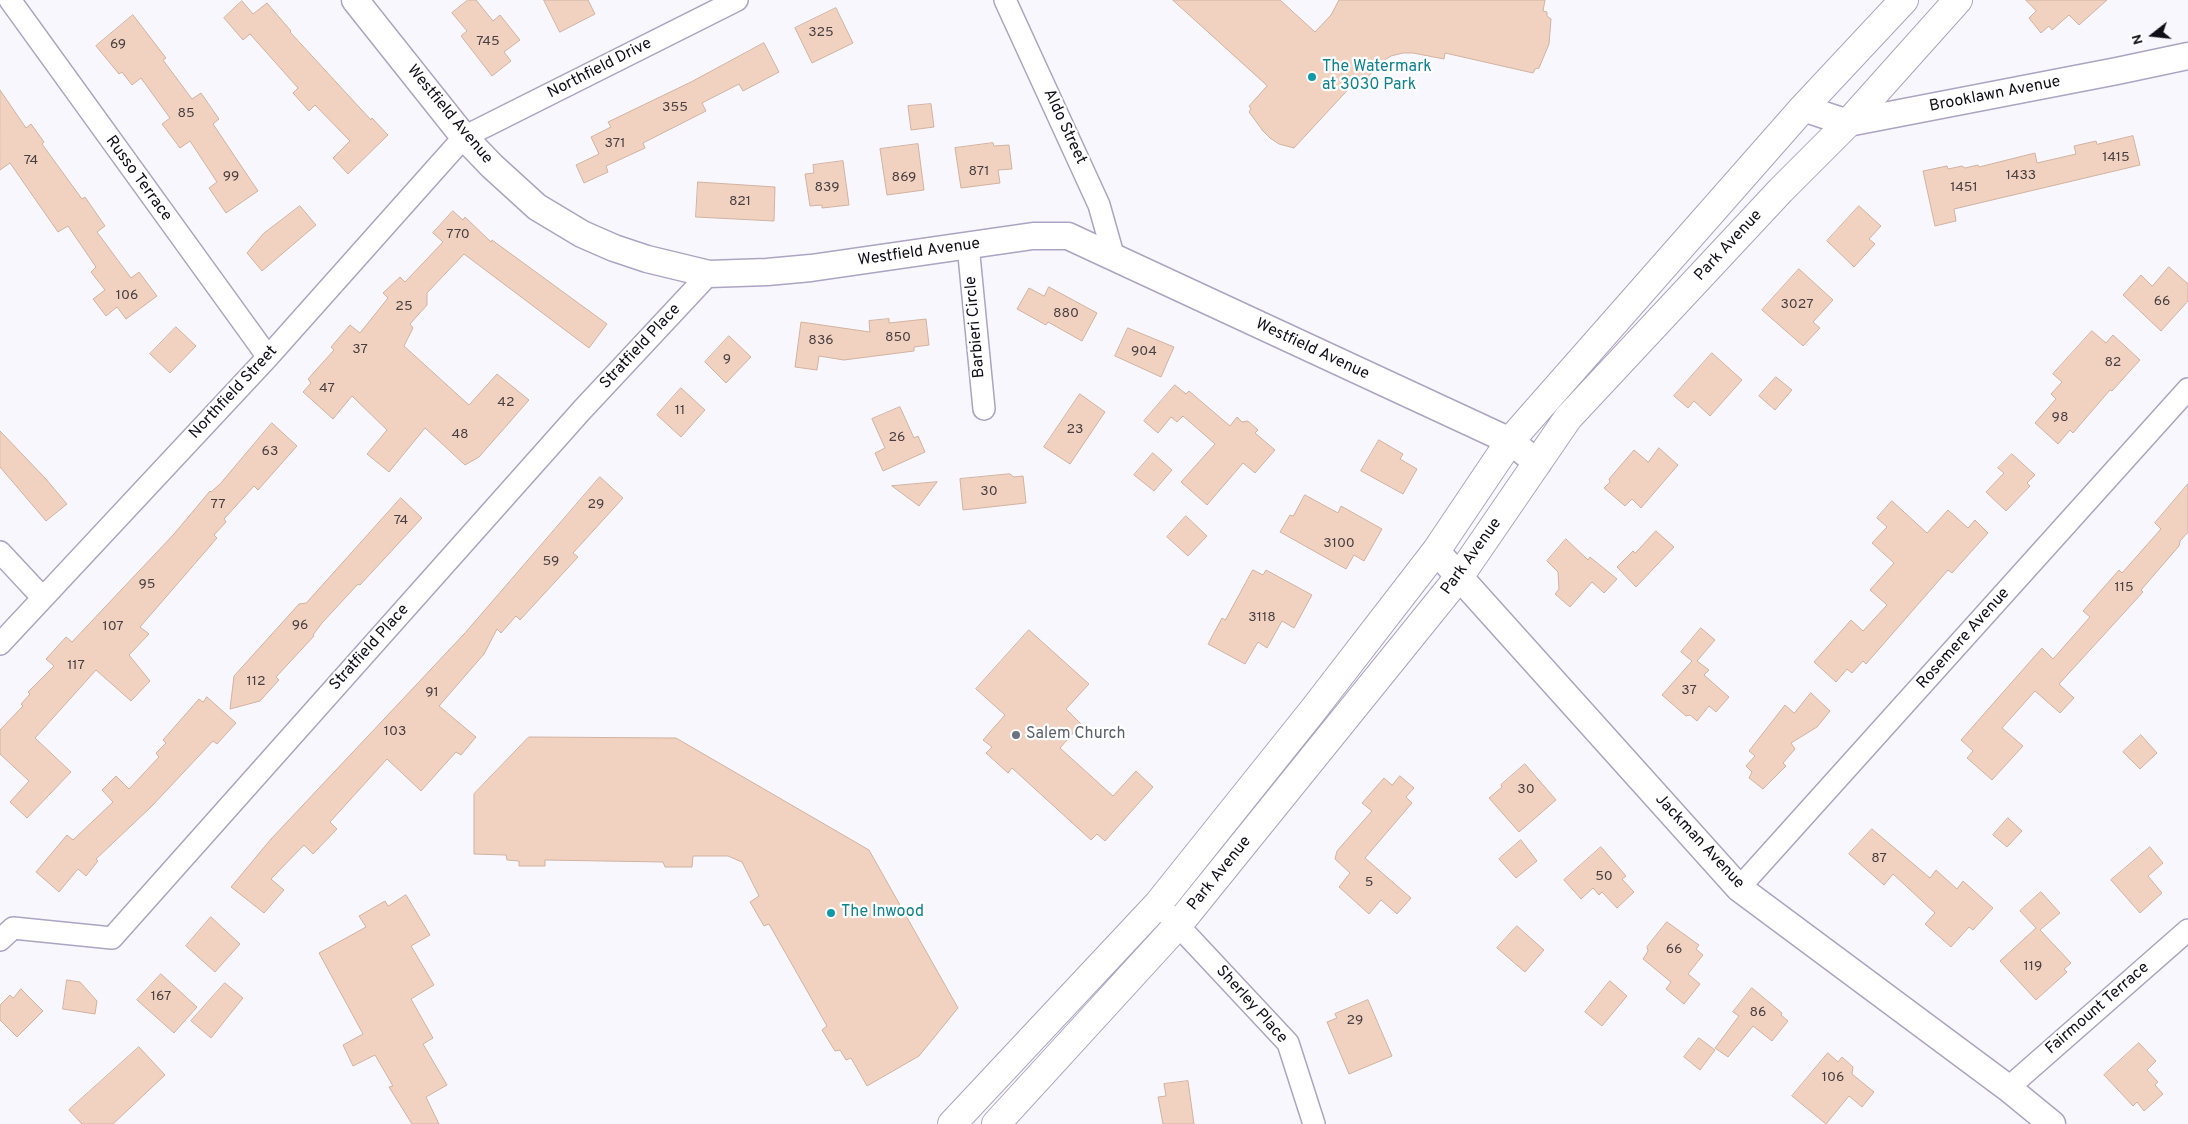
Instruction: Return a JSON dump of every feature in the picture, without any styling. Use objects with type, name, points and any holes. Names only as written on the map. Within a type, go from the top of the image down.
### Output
[{"type":"main road","name":"Park Avenue","points":[[952,1124],[1158,904],[1314,709],[1436,551],[1510,441],[1803,108],[1904,0]]},
{"type":"main road","name":"Park Avenue","points":[[996,1124],[1178,926],[1459,577],[1568,418],[1781,190],[1848,123],[1958,0]]},
{"type":"street","name":"Russo Terrace","points":[[10,0],[268,357]]},
{"type":"street","name":"Westfield Avenue","points":[[355,0],[464,137],[537,207],[582,234],[614,248],[647,259],[709,274],[811,268],[1033,236],[1068,236],[1510,441],[1538,463]]},
{"type":"street","name":"Northfield Drive","points":[[464,137],[737,0]]},
{"type":"street","name":"Aldo Street","points":[[1005,0],[1099,205],[1114,258]]},
{"type":"street","name":"Brooklawn Avenue","points":[[1803,108],[1848,123],[2117,72],[2188,56]]},
{"type":"street","name":"Northfield Street","points":[[0,644],[268,357],[464,137]]},
{"type":"street","name":"Barbieri Circle","points":[[968,245],[984,409]]},
{"type":"street","name":"Stratfield Place","points":[[0,940],[13,928],[112,938],[582,410],[709,274]]},
{"type":"street","name":"Rosemere Avenue","points":[[1739,888],[2188,389]]},
{"type":"street","name":"Jackman Avenue","points":[[1436,551],[1739,888],[2008,1088],[2052,1124]]},
{"type":"street","points":[[0,552],[42,597]]},
{"type":"street","name":"Sherley Place","points":[[1158,904],[1288,1043],[1314,1124]]},
{"type":"street","name":"Fairmount Terrace","points":[[2008,1088],[2188,930]]},
{"type":"building","points":[[468,0],[476,0],[493,21],[500,15],[520,40],[504,52],[511,61],[492,76],[461,36],[467,31],[452,13]]},
{"type":"building","points":[[544,0],[588,0],[595,14],[560,32]]},
{"type":"building","name":"The Watermark at 3030 Park","points":[[1173,0],[1280,0],[1315,32],[1331,15],[1339,0],[1545,0],[1543,11],[1547,12],[1547,16],[1551,19],[1549,44],[1539,68],[1535,69],[1533,73],[1445,53],[1444,59],[1413,53],[1391,56],[1383,61],[1360,85],[1355,82],[1294,148],[1279,144],[1270,138],[1249,112],[1251,109],[1249,106],[1267,86]]},
{"type":"building","points":[[2026,0],[2107,0],[2079,25],[2069,15],[2052,30],[2049,26],[2041,33],[2029,18],[2036,11]]},
{"type":"building","points":[[242,1],[253,14],[267,3],[290,32],[371,120],[372,118],[388,135],[348,174],[333,158],[350,141],[315,105],[309,111],[293,93],[298,88],[250,34],[243,40],[224,18]]},
{"type":"building","points":[[836,8],[853,43],[812,63],[795,28]]},
{"type":"building","points":[[133,15],[166,58],[163,60],[192,99],[201,93],[219,119],[213,124],[258,191],[226,213],[209,188],[217,182],[190,141],[180,148],[162,124],[170,118],[141,78],[132,85],[122,72],[119,74],[96,46]]},
{"type":"building","points":[[764,43],[779,72],[743,91],[739,84],[702,103],[706,111],[643,143],[645,148],[606,166],[608,172],[584,183],[576,165],[599,154],[591,137],[611,127],[608,122],[691,82]]},
{"type":"building","points":[[0,90],[26,128],[31,124],[44,142],[42,144],[82,199],[85,197],[105,226],[97,232],[131,278],[139,272],[157,296],[126,319],[117,307],[106,316],[93,299],[105,290],[91,272],[96,267],[68,226],[58,232],[10,163],[0,170]]},
{"type":"building","points":[[931,104],[934,127],[911,130],[908,106]]},
{"type":"building","points":[[2133,136],[2140,165],[1954,209],[1956,221],[1935,226],[1923,171],[1947,166],[1948,169],[1962,166],[1965,168],[1978,165],[1979,167],[2035,153],[2037,163],[2076,154],[2074,146],[2096,141],[2097,144]]},
{"type":"building","points":[[993,143],[994,146],[1009,145],[1012,169],[998,170],[1000,183],[961,188],[955,148]]},
{"type":"building","points":[[918,144],[924,190],[887,195],[880,149]]},
{"type":"building","points":[[843,161],[849,205],[822,208],[822,205],[810,206],[805,174],[814,173],[813,165]]},
{"type":"building","points":[[698,182],[775,187],[774,221],[696,217]]},
{"type":"building","points":[[300,206],[316,225],[262,271],[247,253],[263,234]]},
{"type":"building","points":[[1859,206],[1881,226],[1869,239],[1875,244],[1854,267],[1827,241]]},
{"type":"building","points":[[453,211],[463,220],[465,217],[491,242],[492,240],[607,324],[589,348],[464,254],[427,293],[427,305],[410,324],[413,328],[404,346],[469,405],[497,374],[529,400],[479,457],[465,465],[425,428],[389,472],[367,454],[387,430],[352,396],[333,419],[303,392],[311,383],[308,379],[334,350],[331,347],[350,325],[360,333],[388,298],[383,293],[400,277],[405,282],[443,242],[433,233]]},
{"type":"building","points":[[2169,267],[2188,284],[2188,301],[2161,331],[2123,295],[2141,275],[2152,286]]},
{"type":"building","points":[[1799,269],[1833,300],[1813,322],[1820,328],[1803,346],[1762,310]]},
{"type":"building","points":[[1049,287],[1097,313],[1082,341],[1048,322],[1046,325],[1017,309],[1029,288],[1044,296]]},
{"type":"building","points":[[889,319],[889,323],[926,319],[929,345],[914,347],[914,351],[844,360],[819,356],[817,370],[795,367],[801,322],[870,332],[869,321]]},
{"type":"building","points":[[176,327],[196,346],[170,373],[150,354]]},
{"type":"building","points":[[1128,328],[1174,347],[1161,377],[1115,356]]},
{"type":"building","points":[[2092,331],[2106,343],[2113,335],[2140,360],[2112,391],[2110,390],[2073,433],[2070,430],[2058,444],[2035,423],[2056,399],[2051,394],[2062,382],[2053,374]]},
{"type":"building","points":[[729,336],[751,357],[726,383],[705,362]]},
{"type":"building","points":[[1712,353],[1742,380],[1710,416],[1694,401],[1688,408],[1674,396]]},
{"type":"building","points":[[1776,377],[1792,390],[1775,410],[1759,396]]},
{"type":"building","points":[[1175,385],[1186,394],[1189,391],[1230,426],[1237,417],[1242,422],[1248,421],[1258,430],[1255,433],[1275,450],[1255,473],[1243,463],[1207,505],[1181,482],[1215,444],[1183,416],[1177,422],[1171,417],[1158,433],[1144,421]]},
{"type":"building","points":[[681,388],[705,410],[681,437],[657,415]]},
{"type":"building","points":[[1080,394],[1105,412],[1070,464],[1044,447]]},
{"type":"building","points":[[900,407],[914,438],[918,436],[925,452],[883,471],[875,453],[885,448],[872,419]]},
{"type":"building","points":[[272,423],[297,446],[258,490],[254,486],[224,519],[226,522],[214,535],[217,538],[140,627],[149,634],[129,655],[150,681],[131,701],[96,670],[35,738],[71,772],[27,818],[10,802],[29,781],[0,754],[0,730],[23,706],[21,704],[30,694],[28,692],[54,666],[46,659],[66,637],[72,642],[174,534],[210,491],[220,484]]},
{"type":"building","points":[[0,431],[67,504],[46,521],[0,467]]},
{"type":"building","points":[[1379,440],[1403,454],[1400,459],[1417,469],[1403,494],[1361,471]]},
{"type":"building","points":[[1659,448],[1678,465],[1641,508],[1632,499],[1625,506],[1604,488],[1610,482],[1609,479],[1634,450],[1648,462]]},
{"type":"building","points":[[1153,453],[1172,470],[1154,491],[1134,475]]},
{"type":"building","points":[[2012,454],[2035,475],[2027,483],[2030,486],[2006,511],[1986,492],[2004,473],[1998,468]]},
{"type":"building","points":[[1010,474],[1014,477],[1023,476],[1026,503],[963,510],[960,479]]},
{"type":"building","points":[[600,477],[623,498],[573,553],[578,557],[520,620],[516,616],[501,633],[497,629],[484,654],[439,706],[476,737],[461,755],[456,752],[421,791],[387,759],[330,822],[337,829],[313,854],[304,845],[271,879],[284,890],[264,913],[231,887],[271,839],[465,633]]},
{"type":"building","points":[[937,482],[919,506],[892,486]]},
{"type":"building","points":[[2188,484],[2188,532],[2180,541],[2179,546],[2141,590],[2143,592],[2059,684],[2074,698],[2060,713],[2035,691],[2002,728],[2023,746],[1992,780],[1967,758],[1973,751],[1961,740],[2042,648],[2053,659],[2090,617],[2083,611],[2119,570],[2122,573],[2161,529],[2155,523]]},
{"type":"building","points":[[1305,495],[1338,513],[1341,506],[1382,529],[1364,561],[1354,555],[1346,569],[1280,532],[1290,515],[1293,516]]},
{"type":"building","points":[[401,498],[422,518],[322,623],[314,636],[276,677],[279,680],[260,701],[230,709],[234,676],[299,604],[306,603]]},
{"type":"building","points":[[1892,501],[1927,533],[1948,510],[1968,528],[1975,520],[1988,533],[1952,573],[1948,570],[1866,664],[1863,661],[1852,673],[1847,669],[1836,682],[1814,662],[1851,620],[1863,631],[1887,605],[1870,590],[1894,563],[1872,543],[1887,527],[1877,518]]},
{"type":"building","points":[[1186,516],[1207,536],[1188,556],[1167,537]]},
{"type":"building","points":[[1656,531],[1674,547],[1636,587],[1617,567],[1633,551],[1635,553]]},
{"type":"building","points":[[1566,539],[1588,560],[1590,557],[1617,579],[1604,593],[1592,582],[1570,607],[1555,594],[1559,589],[1558,572],[1547,561]]},
{"type":"building","points":[[1253,570],[1263,575],[1266,570],[1312,595],[1294,628],[1282,621],[1267,648],[1258,642],[1245,664],[1208,644],[1222,618],[1225,620]]},
{"type":"building","points":[[1701,628],[1715,640],[1697,661],[1709,670],[1704,675],[1729,697],[1716,712],[1709,706],[1697,721],[1690,715],[1686,716],[1662,695],[1692,661],[1681,652]]},
{"type":"building","name":"Salem Church","points":[[1029,630],[1089,684],[1066,709],[1081,724],[1060,748],[1113,796],[1136,771],[1153,787],[1105,841],[1097,834],[1091,840],[1012,768],[1008,773],[986,753],[992,747],[983,740],[1005,715],[976,689]]},
{"type":"building","points":[[1811,693],[1830,711],[1817,727],[1791,743],[1795,749],[1783,763],[1786,766],[1763,789],[1749,778],[1752,772],[1746,766],[1755,756],[1749,751],[1785,705],[1794,713]]},
{"type":"building","points":[[207,697],[236,723],[217,744],[213,741],[151,807],[96,859],[98,861],[86,876],[78,869],[59,892],[36,872],[67,835],[73,840],[113,802],[102,790],[116,776],[129,789],[159,757],[156,753],[166,743],[163,740],[199,699],[203,702]]},
{"type":"building","points":[[2141,735],[2157,753],[2140,769],[2123,752]]},
{"type":"building","name":"The Inwood","points":[[529,737],[676,738],[869,850],[958,1008],[919,1056],[867,1086],[851,1058],[846,1060],[840,1050],[835,1051],[822,1030],[827,1026],[769,924],[764,926],[750,902],[759,896],[742,862],[728,856],[693,856],[692,867],[665,867],[663,862],[545,860],[545,866],[519,866],[519,861],[507,860],[506,855],[474,854],[474,794]]},
{"type":"building","points":[[1525,764],[1556,800],[1519,832],[1489,798]]},
{"type":"building","points":[[1400,776],[1414,788],[1406,797],[1412,803],[1365,858],[1411,898],[1397,914],[1381,900],[1369,914],[1339,887],[1350,873],[1335,859],[1337,851],[1372,811],[1362,803],[1384,778],[1392,785]]},
{"type":"building","points":[[2008,818],[2022,831],[2007,847],[1993,835]]},
{"type":"building","points":[[1872,829],[1930,878],[1936,870],[1957,889],[1963,881],[1993,908],[1973,930],[1969,927],[1951,947],[1925,924],[1935,913],[1893,874],[1884,885],[1849,854]]},
{"type":"building","points":[[1521,840],[1537,861],[1516,878],[1499,859]]},
{"type":"building","points":[[1601,847],[1626,876],[1622,879],[1634,892],[1617,908],[1602,892],[1599,895],[1593,888],[1581,899],[1564,880]]},
{"type":"building","points":[[2150,847],[2163,863],[2148,876],[2162,893],[2140,913],[2111,880]]},
{"type":"building","points":[[2041,892],[2060,913],[2040,930],[2071,963],[2064,969],[2067,972],[2036,1000],[2000,961],[2036,928],[2020,911]]},
{"type":"building","points":[[406,895],[430,935],[411,946],[434,985],[411,999],[433,1038],[423,1044],[447,1085],[426,1097],[439,1124],[412,1124],[389,1087],[393,1086],[375,1055],[353,1066],[343,1045],[363,1034],[319,953],[366,927],[359,916],[385,901],[388,906]]},
{"type":"building","points":[[211,917],[240,944],[215,972],[186,946]]},
{"type":"building","points":[[1667,922],[1699,945],[1696,949],[1703,955],[1688,974],[1700,984],[1684,1004],[1666,989],[1671,982],[1643,959],[1648,951],[1647,947]]},
{"type":"building","points":[[1517,926],[1544,950],[1525,972],[1497,948]]},
{"type":"building","points":[[161,974],[197,1007],[174,1033],[137,1000]]},
{"type":"building","points":[[67,980],[80,982],[97,1001],[95,1014],[63,1009]]},
{"type":"building","points":[[1610,981],[1627,996],[1602,1026],[1585,1012]]},
{"type":"building","points":[[225,983],[243,998],[211,1038],[191,1021]]},
{"type":"building","points":[[1752,988],[1782,1013],[1781,1015],[1788,1021],[1772,1041],[1753,1026],[1728,1057],[1715,1048],[1739,1016],[1733,1012]]},
{"type":"building","points":[[21,989],[43,1011],[17,1037],[0,1020],[0,1005],[10,995],[13,998]]},
{"type":"building","points":[[1368,1000],[1392,1056],[1349,1074],[1327,1022],[1337,1018],[1335,1014]]},
{"type":"building","points":[[1699,1038],[1715,1050],[1700,1070],[1684,1057]]},
{"type":"building","points":[[2139,1043],[2156,1061],[2147,1070],[2158,1082],[2155,1085],[2163,1094],[2144,1111],[2137,1102],[2133,1106],[2104,1075]]},
{"type":"building","points":[[139,1047],[165,1075],[113,1124],[82,1124],[69,1110]]},
{"type":"building","points":[[1828,1053],[1838,1062],[1842,1057],[1853,1067],[1852,1074],[1874,1092],[1862,1107],[1849,1096],[1826,1124],[1792,1096]]},
{"type":"building","points":[[1188,1081],[1194,1124],[1163,1124],[1158,1097],[1166,1096],[1164,1084]]},
{"type":"place","name":"The Watermark at 3030 Park","points":[[1312,77]]},
{"type":"place","name":"Salem Church","points":[[1016,735]]},
{"type":"place","name":"The Inwood","points":[[831,913]]}]
